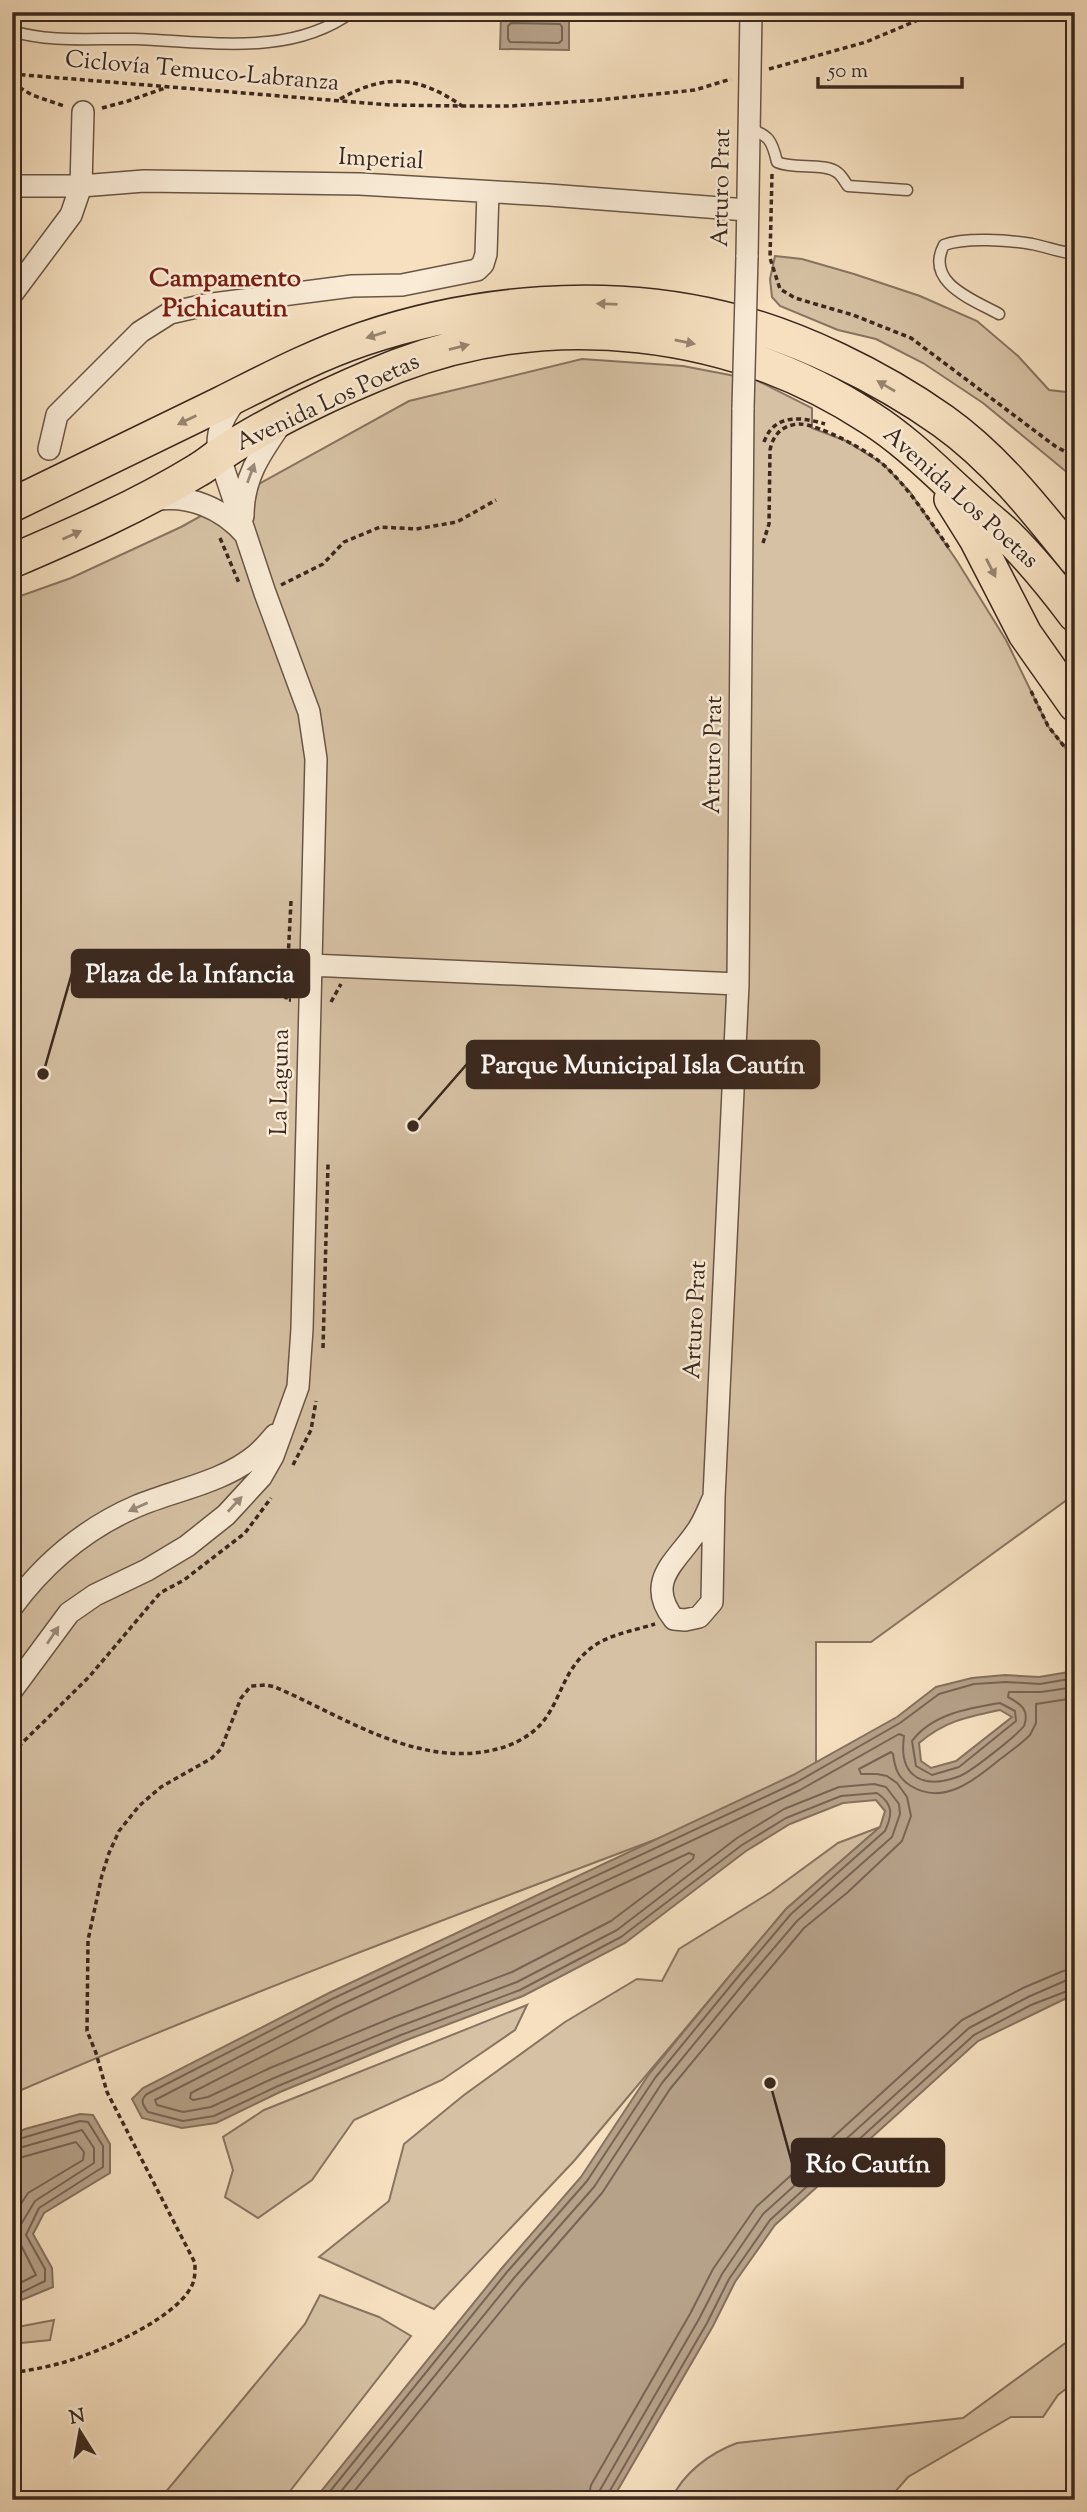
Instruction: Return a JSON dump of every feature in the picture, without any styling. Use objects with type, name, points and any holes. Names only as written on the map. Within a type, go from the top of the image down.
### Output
[{"type":"main road","name":"Avenida Los Poetas","points":[[12,505],[285,371],[349,344],[442,317],[523,306],[604,304],[684,311],[723,318],[764,331],[842,363],[888,387],[944,421],[1006,479],[1075,559]]},
{"type":"main road","name":"Avenida Los Poetas","points":[[12,561],[132,506],[200,470],[219,455],[284,419],[371,377],[449,350],[528,335],[608,332],[687,342],[726,352],[788,374],[836,397],[870,418],[933,467],[1031,560],[1075,615]]},
{"type":"main road","points":[[944,421],[995,454],[1051,499],[1075,523]]},
{"type":"main road","points":[[933,467],[976,539],[1025,634],[1075,705]]},
{"type":"street","name":"Arturo Prat","points":[[714,1497],[701,1526],[665,1573],[660,1591],[666,1609],[674,1619],[699,1617],[712,1602],[714,1497],[738,984],[743,408],[751,12]]},
{"type":"street","points":[[14,288],[71,215],[81,186],[83,112]]},
{"type":"street","name":"Imperial","points":[[12,186],[81,186],[144,181],[360,184],[747,211]]},
{"type":"street","points":[[49,449],[57,415],[140,332],[170,313],[205,304],[352,286],[402,285],[477,271],[486,254],[488,192]]},
{"type":"street","points":[[246,535],[219,455],[219,436],[226,415],[239,397],[248,390]]},
{"type":"street","points":[[246,535],[243,506],[248,478],[262,450],[284,419]]},
{"type":"street","points":[[132,506],[160,499],[188,500],[226,516],[246,535]]},
{"type":"street","name":"La Laguna","points":[[12,1690],[69,1613],[95,1595],[147,1570],[187,1546],[226,1515],[261,1477],[273,1456],[298,1387],[302,1329],[316,759],[309,712],[246,535]]},
{"type":"street","points":[[310,965],[738,984]]},
{"type":"street","name":"La Laguna","points":[[12,1607],[47,1565],[85,1535],[136,1507],[230,1471],[256,1456],[281,1429]]},
{"type":"lane","points":[[12,31],[36,37],[157,40],[221,45],[261,43],[321,30],[352,12]]},
{"type":"lane","points":[[749,128],[766,135],[777,162],[785,166],[826,168],[838,173],[848,186],[907,191]]},
{"type":"lane","points":[[999,314],[949,285],[941,274],[938,263],[944,245],[957,240],[1027,243],[1075,254]]},
{"type":"path","points":[[338,100],[378,82],[399,80],[426,84],[462,106],[586,101],[695,90],[866,42],[937,12]]},
{"type":"path","name":"Ciclovía Temuco-Labranza","points":[[12,74],[390,105],[462,106]]},
{"type":"path","points":[[772,145],[770,258],[779,289],[795,298],[853,315],[911,338],[1055,446],[1075,457]]},
{"type":"path","points":[[764,443],[767,432],[780,422],[801,418],[833,428]]},
{"type":"path","points":[[766,537],[769,523],[772,439],[782,428],[800,424],[846,441],[883,464],[910,492],[949,549]]},
{"type":"path","points":[[265,593],[323,564],[344,542],[380,527],[416,529],[457,522],[496,500]]},
{"type":"path","points":[[935,517],[955,548]]},
{"type":"path","points":[[220,538],[240,587]]},
{"type":"path","points":[[1030,689],[1048,726],[1075,760]]},
{"type":"path","points":[[286,1000],[291,892]]},
{"type":"path","points":[[331,1014],[332,1000],[344,980]]},
{"type":"path","points":[[325,1330],[328,1151]]},
{"type":"path","points":[[293,1466],[311,1430]]},
{"type":"path","points":[[12,1753],[89,1677],[160,1592],[184,1580],[245,1533],[278,1489]]},
{"type":"path","points":[[12,2373],[65,2362],[122,2339],[172,2309],[187,2294],[194,2280],[195,2263],[107,2092],[87,2031],[88,1952],[92,1913],[109,1853],[128,1819],[161,1787],[212,1758],[221,1749],[241,1698],[251,1686],[275,1687],[372,1732],[418,1749],[458,1754],[491,1751],[520,1741],[544,1721],[570,1672],[580,1657],[594,1645],[621,1633],[674,1619]]},
{"type":"shaded area","points":[[775,256],[802,259],[854,274],[920,296],[977,321],[1018,356],[1049,390],[1075,393],[1075,479],[983,403],[923,363],[876,339],[838,330],[780,306],[772,297],[770,279]]},
{"type":"shaded area","points":[[582,359],[683,366],[756,380],[812,408],[812,428],[846,441],[883,464],[910,492],[957,561],[1006,640],[1048,726],[1075,760],[1075,1494],[871,1642],[816,1642],[816,1779],[311,1971],[12,2094],[12,599],[71,578],[181,527],[409,401]]},
{"type":"shaded area","points":[[880,1827],[786,1909],[574,2161],[434,2309],[319,2257],[389,2201],[404,2144],[464,2095],[565,2022],[637,1979],[662,1981],[679,1949],[771,1892],[838,1843]]},
{"type":"shaded area","points":[[527,2005],[515,2030],[442,2080],[354,2120],[312,2180],[258,2218],[225,2197],[233,2170],[223,2137],[264,2110]]},
{"type":"shaded area","points":[[320,2295],[379,2317],[411,2336],[283,2500],[159,2500],[305,2324]]},
{"type":"shaded area","points":[[54,2320],[50,2340],[12,2344],[12,2328]]},
{"type":"shaded area","points":[[1075,2336],[1075,2382],[1058,2395],[1043,2417],[1011,2417],[908,2477],[888,2500],[671,2500],[676,2490],[698,2465],[737,2443],[963,2418]]},
{"type":"water","points":[[501,16],[569,17],[569,50],[500,49]]},
{"type":"water","points":[[1075,1671],[1075,1994],[978,2041],[775,2225],[735,2282],[713,2326],[612,2500],[314,2500],[502,2268],[581,2177],[649,2074],[732,1973],[786,1909],[880,1827],[885,1811],[876,1800],[843,1803],[790,1824],[746,1851],[625,1943],[523,1996],[280,2092],[216,2123],[182,2128],[142,2118],[132,2099],[143,2088],[329,1993],[793,1775],[897,1717],[936,1687],[972,1678],[1005,1675],[1039,1677]],"holes":[[[1000,1710],[1012,1717],[956,1761],[931,1768],[921,1761],[919,1743],[947,1725]]]},
{"type":"water","points":[[80,2114],[93,2115],[110,2144],[110,2173],[44,2213],[33,2234],[52,2268],[53,2287],[12,2304],[12,2135]]},
{"type":"place","name":"Plaza de la Infancia","points":[[43,1074]]},
{"type":"place","name":"Parque Municipal Isla Cautín","points":[[413,1126]]},
{"type":"place","name":"Río Cautín","points":[[770,2083]]},
{"type":"district","name":"Campamento Pichicautin","points":[[225,294]]}]
